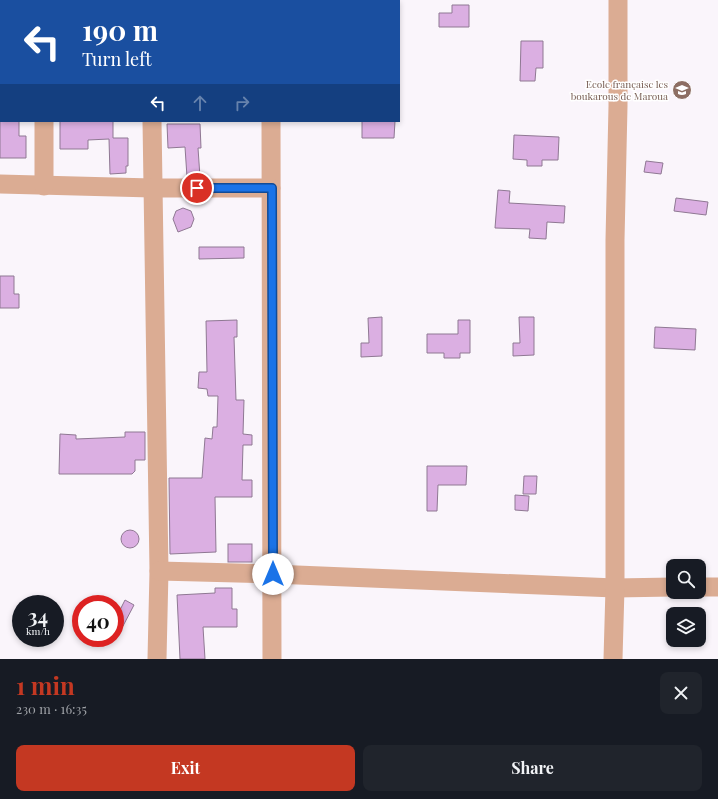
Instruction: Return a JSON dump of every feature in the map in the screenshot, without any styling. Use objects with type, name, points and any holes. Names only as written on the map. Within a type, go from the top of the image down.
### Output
[{"type":"street","points":[[613,659],[615,588],[615,240],[618,106],[618,0]]},
{"type":"street","points":[[44,122],[44,186]]},
{"type":"street","points":[[152,122],[159,571],[157,659]]},
{"type":"street","points":[[271,122],[272,659]]},
{"type":"street","points":[[0,184],[152,188],[272,188]]},
{"type":"street","points":[[159,571],[273,574],[615,588],[666,587]]},
{"type":"street","points":[[706,587],[718,587]]},
{"type":"building","points":[[452,5],[469,5],[469,27],[439,27],[439,13],[452,13]]},
{"type":"building","points":[[521,41],[543,41],[543,68],[536,68],[535,81],[520,81]]},
{"type":"building","points":[[0,122],[19,122],[19,136],[26,136],[26,158],[0,158]]},
{"type":"building","points":[[60,122],[113,122],[113,138],[128,138],[128,166],[126,166],[126,173],[110,174],[109,139],[88,140],[88,149],[60,149]]},
{"type":"building","points":[[362,122],[395,122],[394,138],[362,138]]},
{"type":"building","points":[[167,124],[200,124],[201,148],[198,148],[200,177],[187,177],[185,147],[168,148]]},
{"type":"building","points":[[514,135],[559,137],[558,160],[542,160],[542,166],[527,166],[527,160],[513,159]]},
{"type":"building","points":[[646,161],[663,163],[661,174],[644,172]]},
{"type":"building","points":[[498,190],[510,191],[509,203],[565,206],[564,223],[547,222],[546,239],[529,238],[530,229],[495,228]]},
{"type":"building","points":[[676,198],[708,202],[706,215],[674,211]]},
{"type":"building","points":[[183,208],[191,211],[194,219],[191,227],[178,232],[173,219],[176,211]]},
{"type":"building","points":[[199,247],[244,247],[244,258],[199,259]]},
{"type":"building","points":[[0,276],[14,276],[14,294],[19,294],[19,308],[0,308]]},
{"type":"building","points":[[382,317],[382,356],[361,357],[361,343],[369,343],[368,318]]},
{"type":"building","points":[[519,317],[534,317],[534,355],[513,356],[513,343],[520,343]]},
{"type":"building","points":[[237,320],[237,337],[234,337],[236,400],[244,400],[243,434],[252,435],[252,445],[243,445],[242,480],[252,480],[252,497],[215,497],[216,552],[170,554],[169,478],[202,478],[205,438],[212,439],[213,427],[217,427],[218,396],[208,396],[207,389],[198,388],[199,372],[207,372],[206,321]]},
{"type":"building","points":[[458,320],[470,320],[470,353],[460,353],[460,358],[444,358],[444,353],[427,353],[427,334],[458,334]]},
{"type":"building","points":[[655,327],[696,329],[695,350],[654,348]]},
{"type":"building","points":[[125,432],[145,432],[145,460],[135,460],[135,471],[132,474],[59,474],[60,434],[76,435],[76,439],[125,437]]},
{"type":"building","points":[[427,466],[467,466],[466,485],[438,485],[437,511],[427,511]]},
{"type":"building","points":[[524,476],[537,476],[536,494],[523,494]]},
{"type":"building","points":[[515,495],[529,496],[528,511],[515,510]]},
{"type":"building","points":[[130,530],[136,533],[139,539],[136,545],[130,548],[124,545],[121,539],[124,533]]},
{"type":"building","points":[[228,544],[252,544],[252,562],[228,562]]},
{"type":"building","points":[[215,588],[232,588],[232,609],[237,609],[237,627],[203,627],[205,659],[180,659],[177,595],[215,593]]},
{"type":"building","points":[[125,600],[134,605],[124,624]]},
{"type":"place","name":"Ecole française les boukarous de Maroua","points":[[682,90]]},
{"type":"route","points":[[197,188],[272,188],[273,574]]}]
